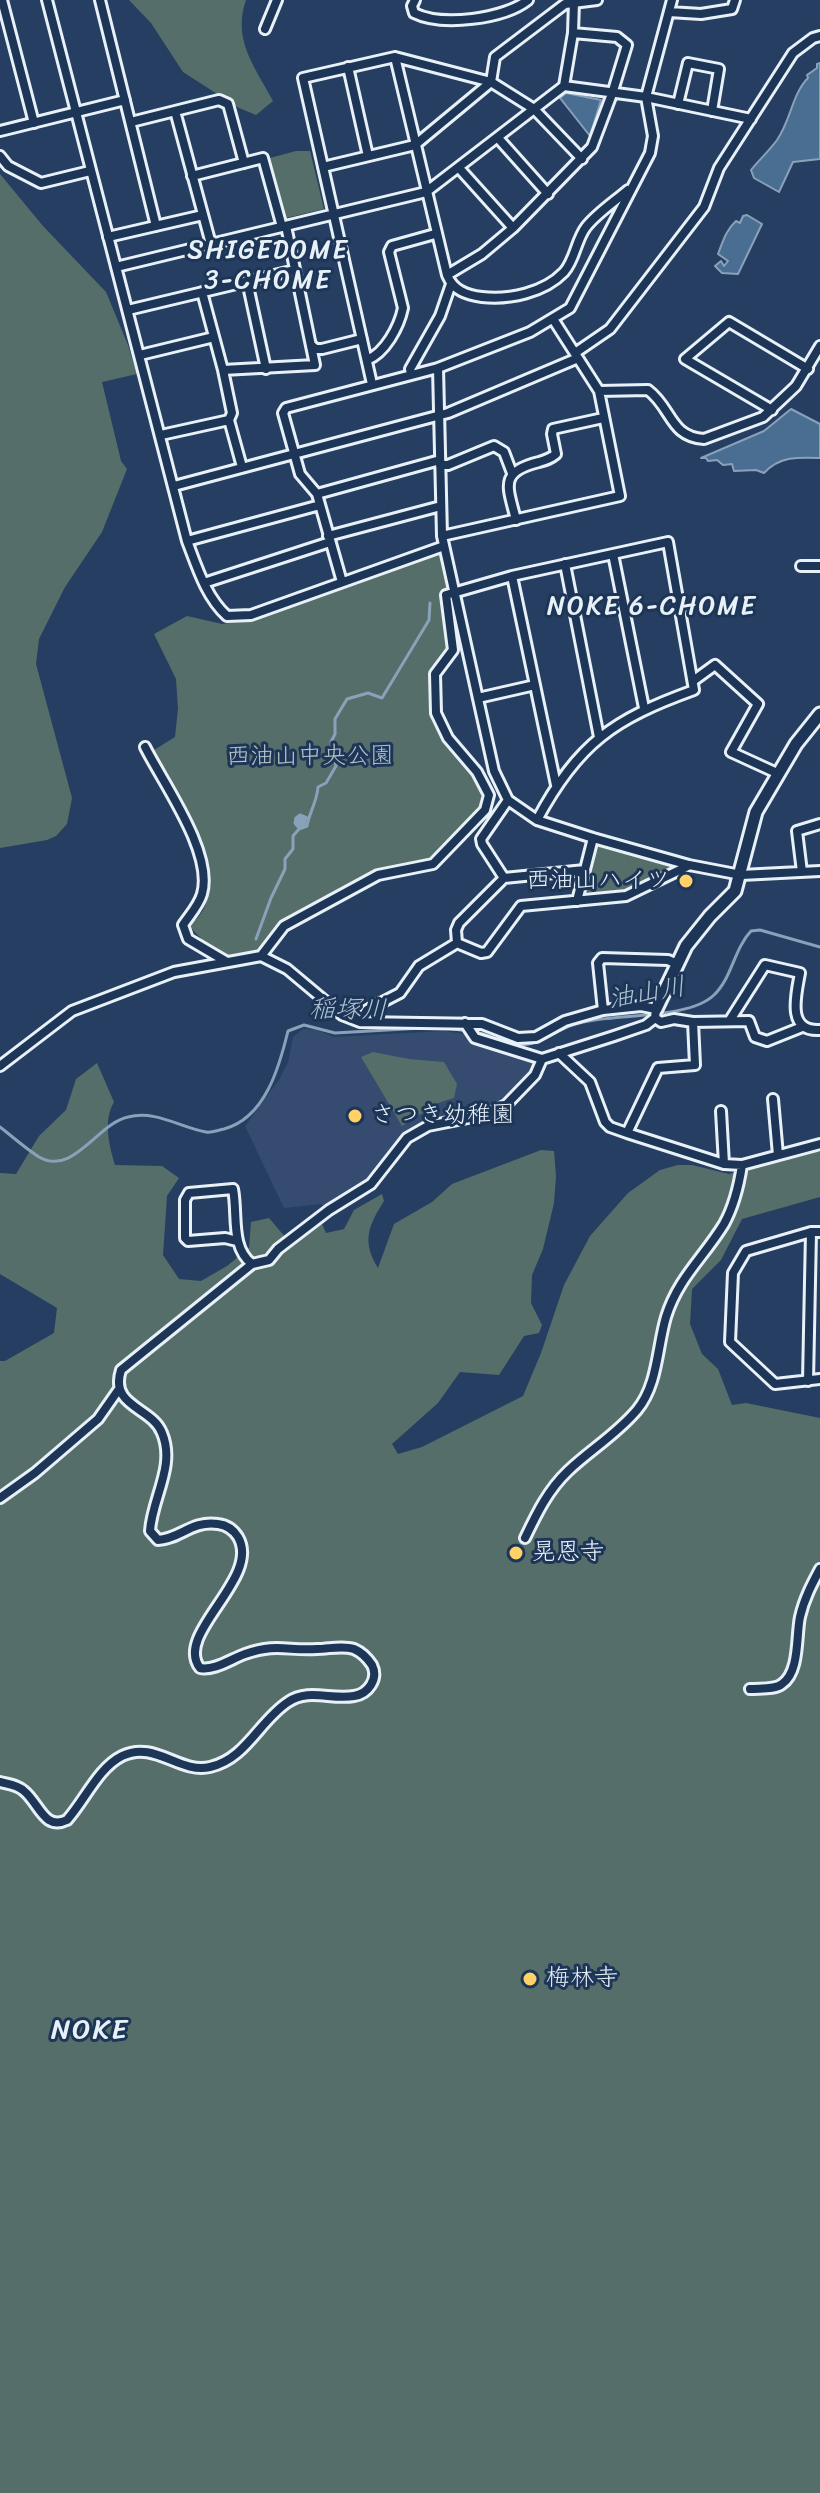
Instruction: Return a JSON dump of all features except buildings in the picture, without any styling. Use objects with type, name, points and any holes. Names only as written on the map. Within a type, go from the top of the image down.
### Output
[{"type":"street","points":[[2,0],[5,30],[34,123]]},
{"type":"street","points":[[47,0],[187,541],[204,583],[219,608],[227,616],[251,615],[444,546]]},
{"type":"street","points":[[100,0],[156,226]]},
{"type":"street","points":[[265,29],[277,0]]},
{"type":"street","points":[[415,0],[412,6],[414,13],[420,16],[460,20],[515,10],[528,0]]},
{"type":"street","points":[[513,0],[515,10]]},
{"type":"street","points":[[323,167],[415,145],[491,82],[495,57],[565,4],[597,0]]},
{"type":"street","points":[[342,582],[317,494],[300,474],[283,413],[286,408],[438,368],[530,332],[570,308],[650,153],[653,136],[646,97],[672,0]]},
{"type":"street","points":[[669,12],[701,14],[732,9],[735,0]]},
{"type":"street","points":[[116,267],[426,192],[564,86],[573,33],[574,2]]},
{"type":"street","points":[[411,374],[410,369],[440,316],[449,280],[513,228],[592,147],[627,45],[617,37],[573,33]]},
{"type":"street","points":[[174,486],[448,413],[577,356],[610,329],[704,207],[719,168],[793,53],[802,44],[820,36]]},
{"type":"street","points":[[395,57],[435,234],[449,280],[463,293],[504,298],[551,282],[564,272],[583,231],[632,186]]},
{"type":"street","points":[[372,384],[303,78],[395,57],[491,82],[534,109],[582,159]]},
{"type":"street","points":[[678,104],[688,63],[719,69],[712,111]]},
{"type":"street","points":[[348,67],[368,156]]},
{"type":"street","points":[[564,86],[646,97],[751,119]]},
{"type":"street","points":[[0,131],[125,100]]},
{"type":"street","points":[[131,122],[219,100],[228,104],[244,163]]},
{"type":"street","points":[[175,111],[211,244]]},
{"type":"street","points":[[498,138],[548,194]]},
{"type":"street","points":[[0,156],[8,166],[41,183],[90,171]]},
{"type":"street","points":[[192,176],[263,158],[295,270],[315,365],[223,370]]},
{"type":"street","points":[[459,168],[513,228]]},
{"type":"street","points":[[108,237],[203,215]]},
{"type":"street","points":[[367,360],[377,356],[401,317],[403,308],[389,252],[392,246],[435,234]]},
{"type":"street","points":[[128,310],[295,270]]},
{"type":"street","points":[[247,281],[266,369]]},
{"type":"street","points":[[202,292],[223,370],[232,413],[229,420],[242,467]]},
{"type":"street","points":[[442,536],[620,496],[599,391],[553,319]]},
{"type":"street","points":[[772,410],[685,359],[729,322],[808,369]]},
{"type":"street","points":[[140,355],[214,337]]},
{"type":"street","points":[[311,345],[322,349],[362,339]]},
{"type":"street","points":[[599,391],[648,390],[661,401],[678,430],[695,439],[704,439],[763,417],[772,410],[796,386],[820,346]]},
{"type":"street","points":[[438,368],[442,536],[501,791],[508,800],[537,820],[689,865],[741,875],[820,871]]},
{"type":"street","points":[[516,520],[508,487],[512,473],[519,467],[552,458],[556,454],[553,429],[603,418]]},
{"type":"street","points":[[161,435],[229,420]]},
{"type":"street","points":[[317,494],[440,463],[448,465],[494,446],[504,452],[512,473]]},
{"type":"street","points":[[187,541],[320,505]]},
{"type":"street","points":[[204,583],[329,539],[441,506]]},
{"type":"street","points":[[261,956],[284,926],[351,889],[378,875],[433,864],[485,810],[489,795],[477,772],[448,738],[436,713],[435,674],[453,650],[446,595],[512,576],[668,542],[694,690],[644,708],[599,737],[556,785],[537,820]]},
{"type":"street","points":[[613,554],[644,708]]},
{"type":"street","points":[[565,564],[599,737]]},
{"type":"street","points":[[801,566],[820,566]]},
{"type":"street","points":[[512,576],[556,785]]},
{"type":"street","points":[[693,681],[715,665],[758,704],[731,752],[779,774]]},
{"type":"street","points":[[478,698],[535,685]]},
{"type":"street","points":[[465,1023],[475,1038],[542,1059],[646,1025],[656,1014],[686,946],[735,891],[756,812],[796,744],[820,714]]},
{"type":"street","points":[[145,747],[179,803],[204,870],[202,894],[183,925],[188,939],[227,963]]},
{"type":"street","points":[[504,878],[481,839],[508,800]]},
{"type":"street","points":[[802,872],[797,831],[820,824]]},
{"type":"street","points":[[577,901],[593,838]]},
{"type":"street","points":[[457,943],[481,953],[487,952],[521,906],[626,896],[689,865]]},
{"type":"street","points":[[457,943],[459,923],[504,878],[585,870]]},
{"type":"street","points":[[360,1022],[367,1010],[400,993],[419,966],[457,943]]},
{"type":"street","points":[[0,1066],[72,1011],[174,972],[261,956],[287,969],[342,1015],[360,1022],[482,1024],[518,1038],[536,1037],[565,1021],[603,1010],[641,1006],[656,1014],[661,1022],[674,1019],[693,1022],[749,1021],[755,1037],[767,1041],[802,1027]]},
{"type":"street","points":[[603,1010],[598,963],[602,958],[668,960],[677,964]]},
{"type":"street","points":[[730,1020],[765,965],[800,973],[794,1005],[802,1027],[809,1031],[820,1030]]},
{"type":"street","points":[[627,1133],[658,1068],[695,1065],[693,1022]]},
{"type":"street","points":[[559,1053],[590,1082],[605,1122],[627,1133],[724,1164],[742,1165],[820,1144]]},
{"type":"street","points":[[0,1782],[24,1790],[46,1819],[61,1823],[67,1820],[107,1767],[119,1757],[142,1751],[156,1752],[194,1768],[225,1763],[239,1753],[269,1718],[289,1701],[312,1695],[354,1697],[367,1691],[373,1683],[371,1663],[361,1653],[344,1647],[315,1650],[270,1647],[205,1670],[196,1665],[195,1649],[199,1638],[240,1564],[240,1542],[236,1533],[226,1525],[215,1523],[190,1526],[165,1540],[153,1537],[151,1521],[167,1463],[164,1438],[155,1422],[127,1401],[119,1389],[118,1380],[121,1370],[129,1362],[252,1264],[269,1260],[278,1249],[329,1210],[371,1184],[407,1138],[428,1126],[488,1114],[506,1105],[535,1075],[542,1059]]},
{"type":"street","points":[[773,1099],[778,1155]]},
{"type":"street","points":[[721,1111],[724,1164]]},
{"type":"street","points":[[525,1538],[547,1495],[568,1471],[619,1429],[639,1408],[654,1372],[666,1316],[682,1278],[725,1222],[738,1189],[742,1165]]},
{"type":"street","points":[[237,1241],[225,1238],[188,1241],[185,1238],[185,1200],[189,1193],[233,1189],[237,1241],[245,1259],[252,1264]]},
{"type":"street","points":[[808,1381],[816,1232],[746,1251],[733,1273],[730,1342],[775,1384],[808,1381],[820,1379]]},
{"type":"street","points":[[0,1498],[35,1473],[98,1419],[119,1389]]},
{"type":"street","points":[[750,1689],[776,1687],[789,1676],[800,1618],[808,1592],[820,1569]]},
{"type":"shaded area","points":[[820,63],[820,159],[793,162],[779,192],[754,178],[751,170],[777,140],[807,75]]},
{"type":"shaded area","points":[[566,93],[601,100],[590,136],[560,98]]},
{"type":"shaded area","points":[[747,215],[762,224],[738,274],[722,273],[715,266],[721,261],[724,266],[728,261],[718,254],[723,240],[733,224],[736,221],[740,223]]},
{"type":"shaded area","points":[[791,409],[820,424],[820,458],[783,461],[764,473],[756,470],[734,471],[732,464],[723,465],[717,460],[701,458],[764,431]]},
{"type":"shaded area","name":"さつき幼稚園","points":[[303,1029],[334,1037],[444,1031],[466,1034],[473,1042],[532,1060],[535,1066],[532,1074],[504,1103],[486,1111],[430,1121],[405,1135],[369,1181],[327,1207],[320,1204],[284,1208],[245,1126],[279,1080],[288,1062],[293,1037]]},
{"type":"green space","points":[[129,0],[246,0],[242,14],[244,41],[273,101],[256,115],[239,108],[183,72],[151,23]]},
{"type":"green space","points":[[296,151],[310,151],[324,209],[286,218],[270,158]]},
{"type":"green space","points":[[0,174],[43,226],[106,292],[137,374],[102,382],[121,461],[127,469],[102,532],[65,587],[39,639],[36,664],[72,798],[67,824],[56,836],[47,840],[0,848]]},
{"type":"green space","name":"西油山中央公園","points":[[445,551],[453,591],[446,595],[453,650],[435,674],[436,713],[489,795],[485,810],[433,864],[378,875],[284,926],[261,956],[241,960],[220,952],[190,926],[205,906],[209,888],[208,868],[185,804],[154,750],[175,737],[178,709],[176,679],[154,634],[187,616],[222,624],[251,620]]},
{"type":"green space","points":[[596,844],[671,865],[671,868],[624,893],[582,892]]},
{"type":"green space","points":[[373,1052],[444,1062],[457,1084],[454,1098],[438,1103],[402,1126],[361,1057]]},
{"type":"green space","points":[[97,1063],[114,1102],[108,1125],[115,1165],[162,1166],[179,1178],[167,1196],[163,1255],[179,1279],[201,1281],[227,1266],[249,1248],[251,1222],[269,1218],[292,1245],[322,1224],[326,1233],[344,1229],[354,1210],[382,1194],[384,1201],[374,1218],[368,1241],[378,1268],[394,1224],[432,1202],[452,1184],[541,1150],[554,1151],[554,1203],[543,1249],[532,1275],[531,1303],[542,1325],[539,1333],[524,1336],[499,1375],[460,1372],[438,1403],[392,1444],[398,1454],[422,1447],[523,1396],[564,1285],[590,1236],[628,1193],[660,1170],[692,1165],[729,1174],[820,1152],[820,1197],[742,1219],[721,1260],[692,1289],[690,1324],[702,1354],[718,1369],[732,1405],[746,1403],[820,1418],[820,2493],[0,2493],[0,1361],[54,1333],[57,1308],[0,1274],[0,1173],[16,1174],[39,1136],[66,1110],[76,1079]]},
{"type":"waterway","points":[[256,939],[285,869],[285,859],[293,849],[293,836],[307,826],[318,787],[326,783],[336,766],[331,742],[335,734],[335,719],[347,699],[368,693],[382,698],[429,620],[430,603]]},
{"type":"waterway","points":[[299,828],[296,818],[300,815],[307,818]]},
{"type":"waterway","points":[[301,822],[304,821],[301,825],[298,822],[300,818],[305,820],[301,826],[297,824],[297,819],[301,817],[305,818]]},
{"type":"waterway","name":"油山川","points":[[475,1032],[522,1045],[588,1021],[686,1009],[702,1003],[720,988],[751,931],[760,930],[820,947]]},
{"type":"waterway","name":"稲塚川","points":[[0,1127],[39,1157],[51,1161],[74,1155],[117,1121],[138,1115],[158,1117],[196,1130],[213,1132],[238,1123],[260,1103],[275,1075],[288,1031],[304,1025],[335,1033],[439,1027],[468,1031]]},
{"type":"place","name":"西油山ハイツ","points":[[686,881]]},
{"type":"place","name":"さつき幼稚園","points":[[355,1116]]},
{"type":"place","name":"晃恩寺","points":[[516,1553]]},
{"type":"place","name":"梅林寺","points":[[530,1979]]},
{"type":"district","name":"SHIGEDOME 3-CHOME","points":[[268,266]]},
{"type":"district","name":"NOKE 6-CHOME","points":[[652,607]]},
{"type":"district","name":"NOKE","points":[[90,2031]]}]
